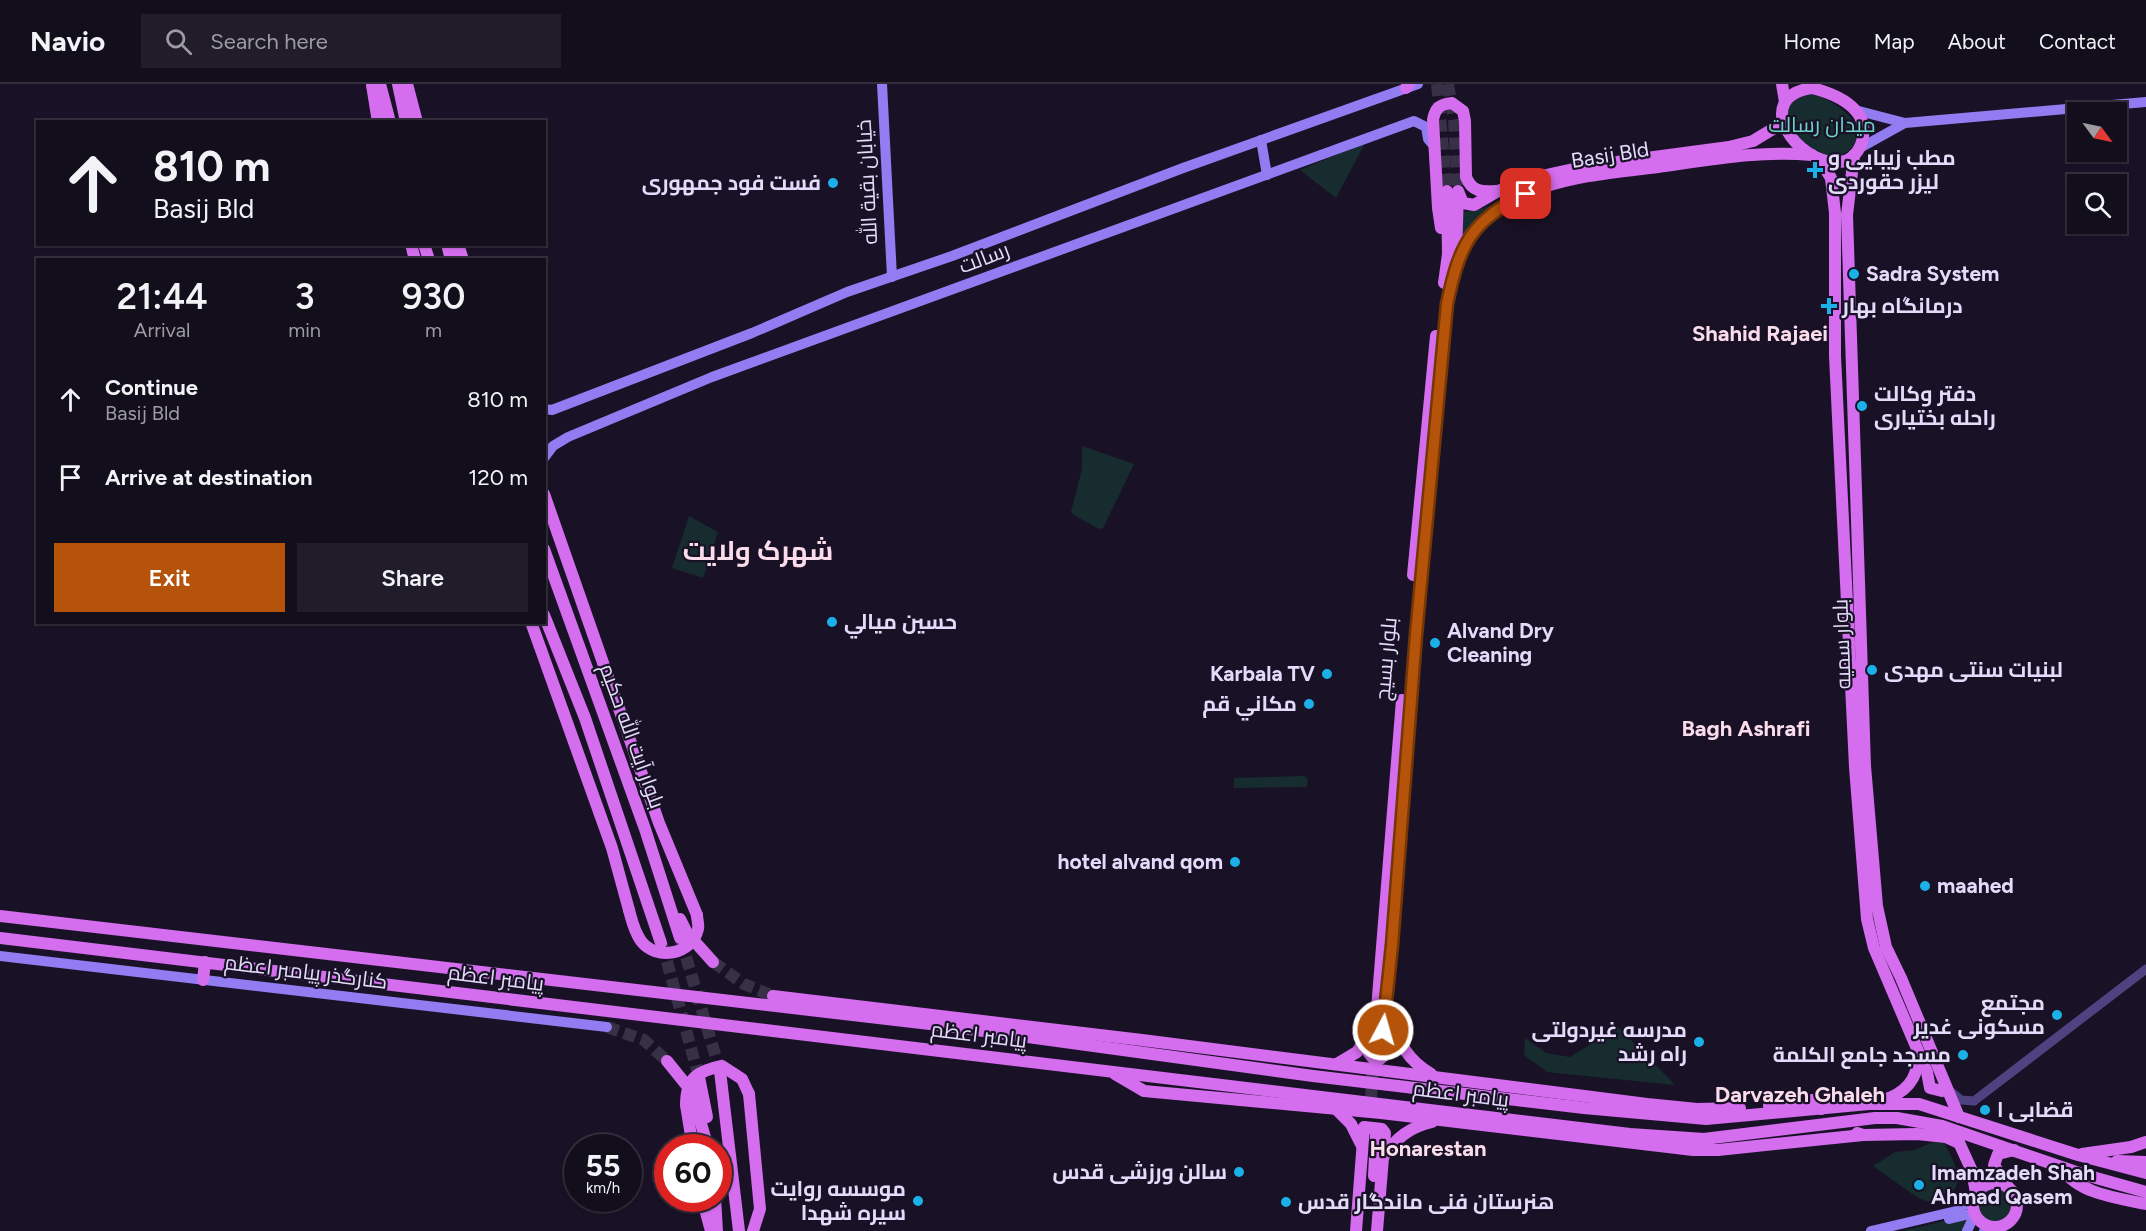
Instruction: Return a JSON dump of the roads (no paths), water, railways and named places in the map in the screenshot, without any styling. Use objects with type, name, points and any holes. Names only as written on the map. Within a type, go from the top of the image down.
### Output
[{"type":"main road","points":[[398,84],[406,120]]},
{"type":"main road","points":[[407,84],[416,120]]},
{"type":"main road","name":"خیابان بقیة الله","points":[[882,84],[892,277]]},
{"type":"main road","name":"رسالت","points":[[546,409],[552,410],[752,333],[847,292],[952,256],[1078,206],[1407,86],[1418,84]]},
{"type":"main road","points":[[1782,84],[1785,102],[1782,114],[1787,134],[1816,158],[1829,162],[1844,162],[1857,151],[1905,123]]},
{"type":"main road","points":[[1833,84],[1839,99]]},
{"type":"main road","points":[[378,86],[379,120]]},
{"type":"main road","points":[[378,86],[389,120]]},
{"type":"main road","points":[[1785,102],[1794,93],[1812,88],[1830,93],[1855,110],[1905,123],[2146,102]]},
{"type":"main road","points":[[1450,272],[1438,208],[1433,120],[1437,108],[1448,104],[1459,107],[1465,116],[1466,177],[1469,184],[1482,192],[1498,191]]},
{"type":"main road","points":[[1855,110],[1863,124],[1863,138],[1857,151]]},
{"type":"main road","name":"رسالت","points":[[546,455],[552,446],[568,436],[712,377],[1414,121],[1426,127],[1428,139],[1434,146]]},
{"type":"main road","points":[[1753,141],[1783,123]]},
{"type":"main road","points":[[1261,140],[1267,175]]},
{"type":"main road","points":[[1450,272],[1457,243],[1452,191],[1463,203],[1474,205],[1498,191],[1537,177],[1587,166],[1729,147],[1753,141],[1765,141],[1768,145],[1769,149],[1762,154]]},
{"type":"main road","name":"بلوار سمیه","points":[[1857,151],[1851,176],[1847,215],[1865,755],[1877,906],[1886,947],[1959,1117]]},
{"type":"main road","name":"Basij Bld","points":[[1450,272],[1470,235],[1481,223],[1510,201],[1542,188],[1593,176],[1762,154],[1786,153],[1816,158]]},
{"type":"main road","name":"بلوار سمیه","points":[[1816,158],[1831,177],[1833,189],[1835,356],[1848,643],[1867,919],[1874,948],[1927,1072],[1930,1088],[1942,1091],[1947,1087]]},
{"type":"main road","points":[[1833,189],[1839,169],[1843,167],[1848,169],[1851,176]]},
{"type":"main road","name":"بلوار بسیج","points":[[1377,1051],[1416,635],[1424,504],[1450,272]]},
{"type":"main road","points":[[532,624],[608,837],[634,929],[642,943],[655,952],[680,951],[692,941],[698,929],[697,915],[659,823],[546,500]]},
{"type":"main road","name":"بلوار آیت الله حکیم","points":[[546,555],[669,900],[680,938]]},
{"type":"main road","name":"بلوار آیت الله حکیم","points":[[546,620],[585,718],[661,943]]},
{"type":"main road","points":[[599,702],[601,657]]},
{"type":"main road","points":[[669,900],[687,933],[713,962]]},
{"type":"main road","name":"پیامبر اعظم","points":[[0,916],[951,1022],[1114,1050],[1584,1108],[1706,1119],[1869,1104],[1912,1103],[2078,1155],[2144,1169]]},
{"type":"main road","name":"پیامبر اعظم","points":[[0,938],[1108,1070],[1365,1107],[1590,1130],[1704,1139],[1897,1118],[1947,1128],[2062,1167],[2146,1191]]},
{"type":"main road","points":[[1387,944],[1397,951],[1392,1018],[1389,1050],[1384,1058],[1376,1059],[1367,1049],[1368,1036],[1376,953],[1378,947],[1387,944]]},
{"type":"main road","name":"کنارگذر پیامبر اعظم","points":[[0,956],[607,1027]]},
{"type":"main road","points":[[204,980],[205,962]]},
{"type":"main road","points":[[773,996],[951,1022],[1142,1040],[1697,1109],[1733,1109],[1812,1100],[1821,1109]]},
{"type":"main road","points":[[1392,1018],[1396,1036],[1403,1049],[1412,1060],[1434,1077]]},
{"type":"main road","points":[[1337,1064],[1357,1052],[1368,1036]]},
{"type":"main road","points":[[1114,1050],[1142,1040]]},
{"type":"main road","points":[[1869,1104],[1888,1099],[1910,1083],[1918,1068],[1916,1050]]},
{"type":"main road","points":[[667,1061],[692,1092],[705,1134]]},
{"type":"main road","points":[[691,1134],[686,1091],[691,1081],[706,1069],[722,1066],[742,1079],[749,1094],[760,1209],[753,1231]]},
{"type":"main road","points":[[1108,1070],[1144,1091],[1336,1109],[1365,1107],[1439,1120],[1693,1150],[1718,1150],[1863,1135],[1917,1134],[1946,1137],[1959,1143]]},
{"type":"main road","points":[[720,1071],[739,1231]]},
{"type":"main road","points":[[699,1077],[707,1134]]},
{"type":"main road","points":[[1584,1108],[1597,1113],[1604,1119],[1602,1126],[1590,1130]]},
{"type":"main road","points":[[1336,1109],[1351,1124],[1362,1146]]},
{"type":"main road","points":[[1642,1134],[1636,1130],[1634,1122],[1643,1113]]},
{"type":"main road","points":[[1383,1157],[1392,1144],[1411,1129],[1439,1120]]},
{"type":"main road","points":[[1840,1123],[1863,1135]]},
{"type":"main road","points":[[1356,1231],[1364,1127],[1382,1129],[1385,1132],[1377,1231]]},
{"type":"main road","points":[[1917,1134],[1947,1128],[1959,1143],[1972,1171],[1975,1196],[1974,1213],[1967,1231]]},
{"type":"main road","points":[[1363,1231],[1372,1135],[1371,1231]]},
{"type":"main road","points":[[2078,1155],[2131,1147],[2146,1142]]},
{"type":"main road","points":[[1974,1213],[1986,1229],[2003,1226],[2013,1217],[2016,1211],[2016,1198],[1994,1166],[1998,1154],[2014,1150]]},
{"type":"main road","points":[[2062,1167],[2067,1175],[2078,1184],[2106,1195],[2146,1204]]},
{"type":"main road","points":[[1871,1231],[1956,1211],[1975,1196],[1980,1188],[1991,1183],[2009,1187]]},
{"type":"main road","points":[[706,1212],[711,1231]]},
{"type":"main road","points":[[716,1212],[717,1231]]},
{"type":"main road","points":[[1902,1231],[1974,1213]]},
{"type":"street","points":[[1947,1087],[1961,1100],[1974,1101],[2146,969]]},
{"type":"street","points":[[1974,1101],[1974,1121]]},
{"type":"tunnel","points":[[1437,84],[1447,191]]},
{"type":"tunnel","points":[[1448,84],[1454,120],[1458,191]]},
{"type":"tunnel","points":[[681,940],[720,1071]]},
{"type":"tunnel","points":[[662,944],[699,1077]]},
{"type":"tunnel","points":[[713,962],[744,984],[773,996]]},
{"type":"tunnel","points":[[607,1027],[644,1040],[667,1061]]},
{"type":"tunnel","points":[[1369,1135],[1373,1060]]},
{"type":"place","name":"مطب زیبایی و لیزر حقوردی","points":[[1815,170]]},
{"type":"place","name":"فست فود جمهوری","points":[[833,183]]},
{"type":"place","name":"Sadra System","points":[[1854,274]]},
{"type":"place","name":"درمانگاه بهار","points":[[1829,306]]},
{"type":"place","name":"دفتر وکالت راحله بختیاری","points":[[1862,406]]},
{"type":"place","name":"حسين ميالي","points":[[832,622]]},
{"type":"place","name":"Alvand Dry Cleaning","points":[[1435,643]]},
{"type":"place","name":"لبنیات سنتی مهدی","points":[[1872,670]]},
{"type":"place","name":"Karbala TV","points":[[1327,674]]},
{"type":"place","name":"مكاني قم","points":[[1309,704]]},
{"type":"place","name":"hotel alvand qom","points":[[1235,862]]},
{"type":"place","name":"maahed","points":[[1925,886]]},
{"type":"place","name":"مجتمع مسکونی غدیر","points":[[2057,1015]]},
{"type":"place","name":"مدرسه غیردولتی راه رشد","points":[[1699,1042]]},
{"type":"place","name":"مسجد جامع الکلمة","points":[[1963,1055]]},
{"type":"place","name":"قضابی ا","points":[[1985,1110]]},
{"type":"place","name":"سالن ورزشی قدس","points":[[1239,1172]]},
{"type":"place","name":"Imamzadeh Shah Ahmad Qasem","points":[[1919,1185]]},
{"type":"place","name":"موسسه روایت سیره شهدا","points":[[918,1201]]},
{"type":"place","name":"هنرستان فنی ماندگار قدس","points":[[1286,1202]]},
{"type":"district","name":"Shahid Rajaei","points":[[1760,333]]},
{"type":"district","name":"شهرک ولایت","points":[[758,551]]},
{"type":"district","name":"Bagh Ashrafi","points":[[1746,728]]},
{"type":"district","name":"Darvazeh Ghaleh","points":[[1800,1094]]},
{"type":"district","name":"Honarestan","points":[[1428,1148]]},
{"type":"park label","name":"میدان رسالت","points":[[1822,125]]}]
